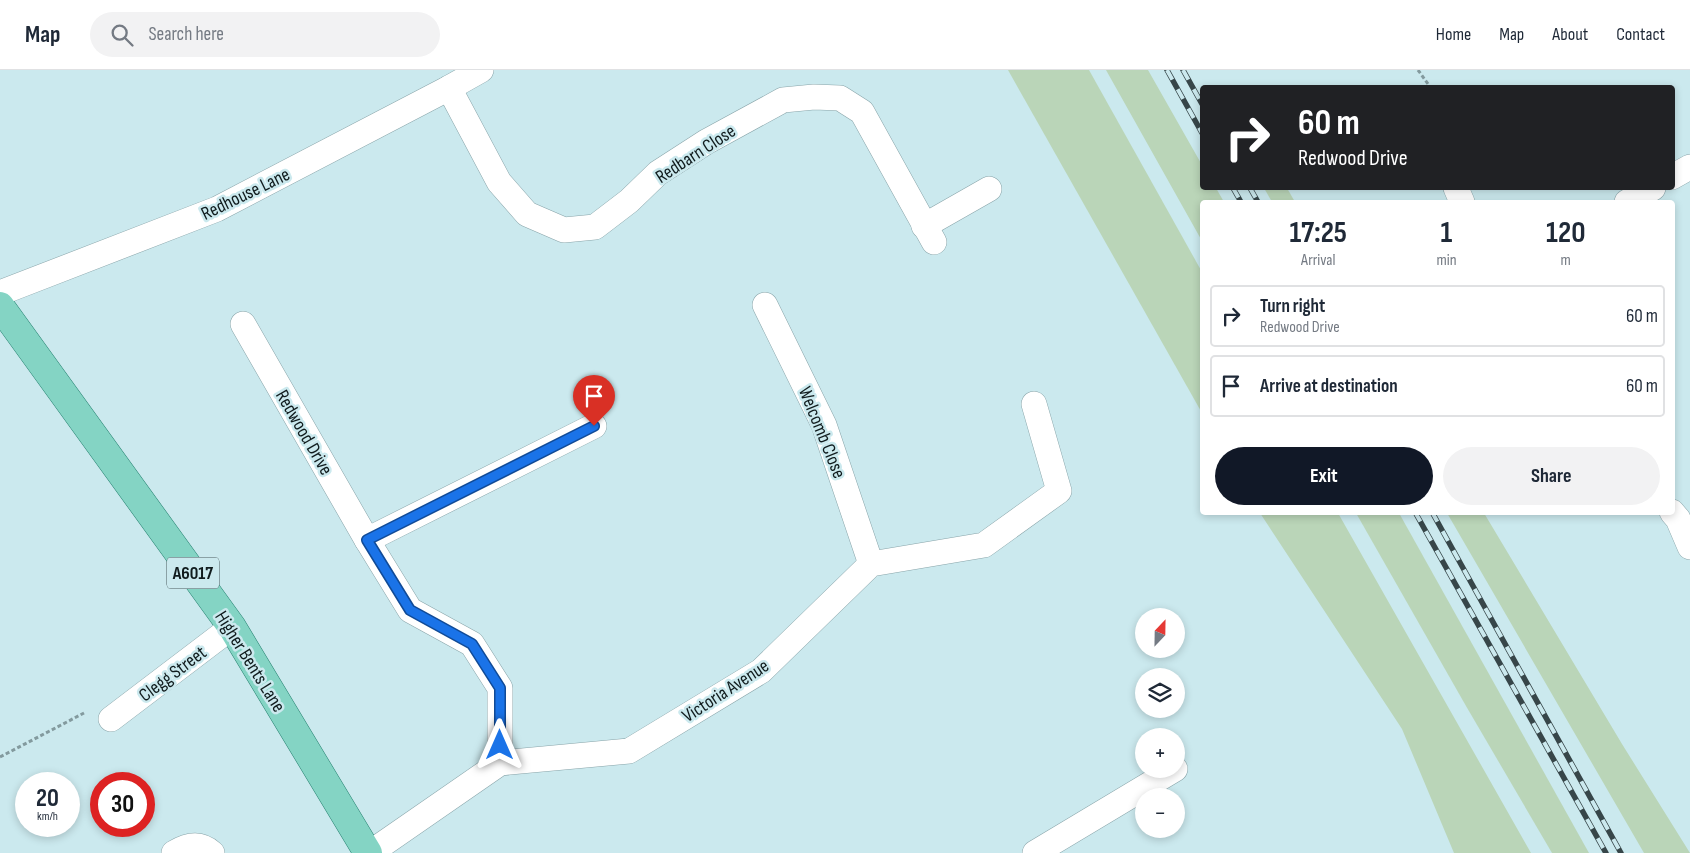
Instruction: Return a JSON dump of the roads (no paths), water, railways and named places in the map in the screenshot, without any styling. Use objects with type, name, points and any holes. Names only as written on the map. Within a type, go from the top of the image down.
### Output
[{"type":"main road","name":"Higher Bents Lane","points":[[0,306],[232,627],[369,853]]},
{"type":"street","name":"Redhouse Lane","points":[[0,293],[217,209],[481,70]]},
{"type":"street","name":"Redbarn Close","points":[[449,88],[500,182],[527,214],[564,230],[595,226],[629,201],[658,173],[706,142],[783,100],[814,97],[840,98],[862,112],[929,234],[989,189]]},
{"type":"street","points":[[1675,174],[1690,167]]},
{"type":"street","points":[[1631,200],[1649,190]]},
{"type":"street","name":"Welcomb Close","points":[[765,305],[824,425],[871,564]]},
{"type":"street","name":"Redwood Drive","points":[[244,324],[367,540],[410,610],[472,644],[500,688],[500,764]]},
{"type":"street","points":[[871,564],[984,545],[1058,491],[1034,404]]},
{"type":"street","points":[[367,540],[594,426]]},
{"type":"street","points":[[1675,515],[1690,548]]},
{"type":"street","name":"Victoria Avenue","points":[[369,853],[500,764],[629,751],[761,671],[871,564]]},
{"type":"street","name":"Clegg Street","points":[[111,719],[232,627]]},
{"type":"street","points":[[1036,853],[1160,778]]},
{"type":"street","points":[[174,853],[185,846],[205,847],[212,853]]},
{"type":"railway","points":[[1167,70],[1200,129]]},
{"type":"railway","points":[[1183,70],[1200,100]]},
{"type":"railway","points":[[1234,190],[1240,200]]},
{"type":"railway","points":[[1251,190],[1257,200]]},
{"type":"railway","points":[[1417,515],[1606,853]]},
{"type":"railway","points":[[1434,515],[1621,853]]}]
